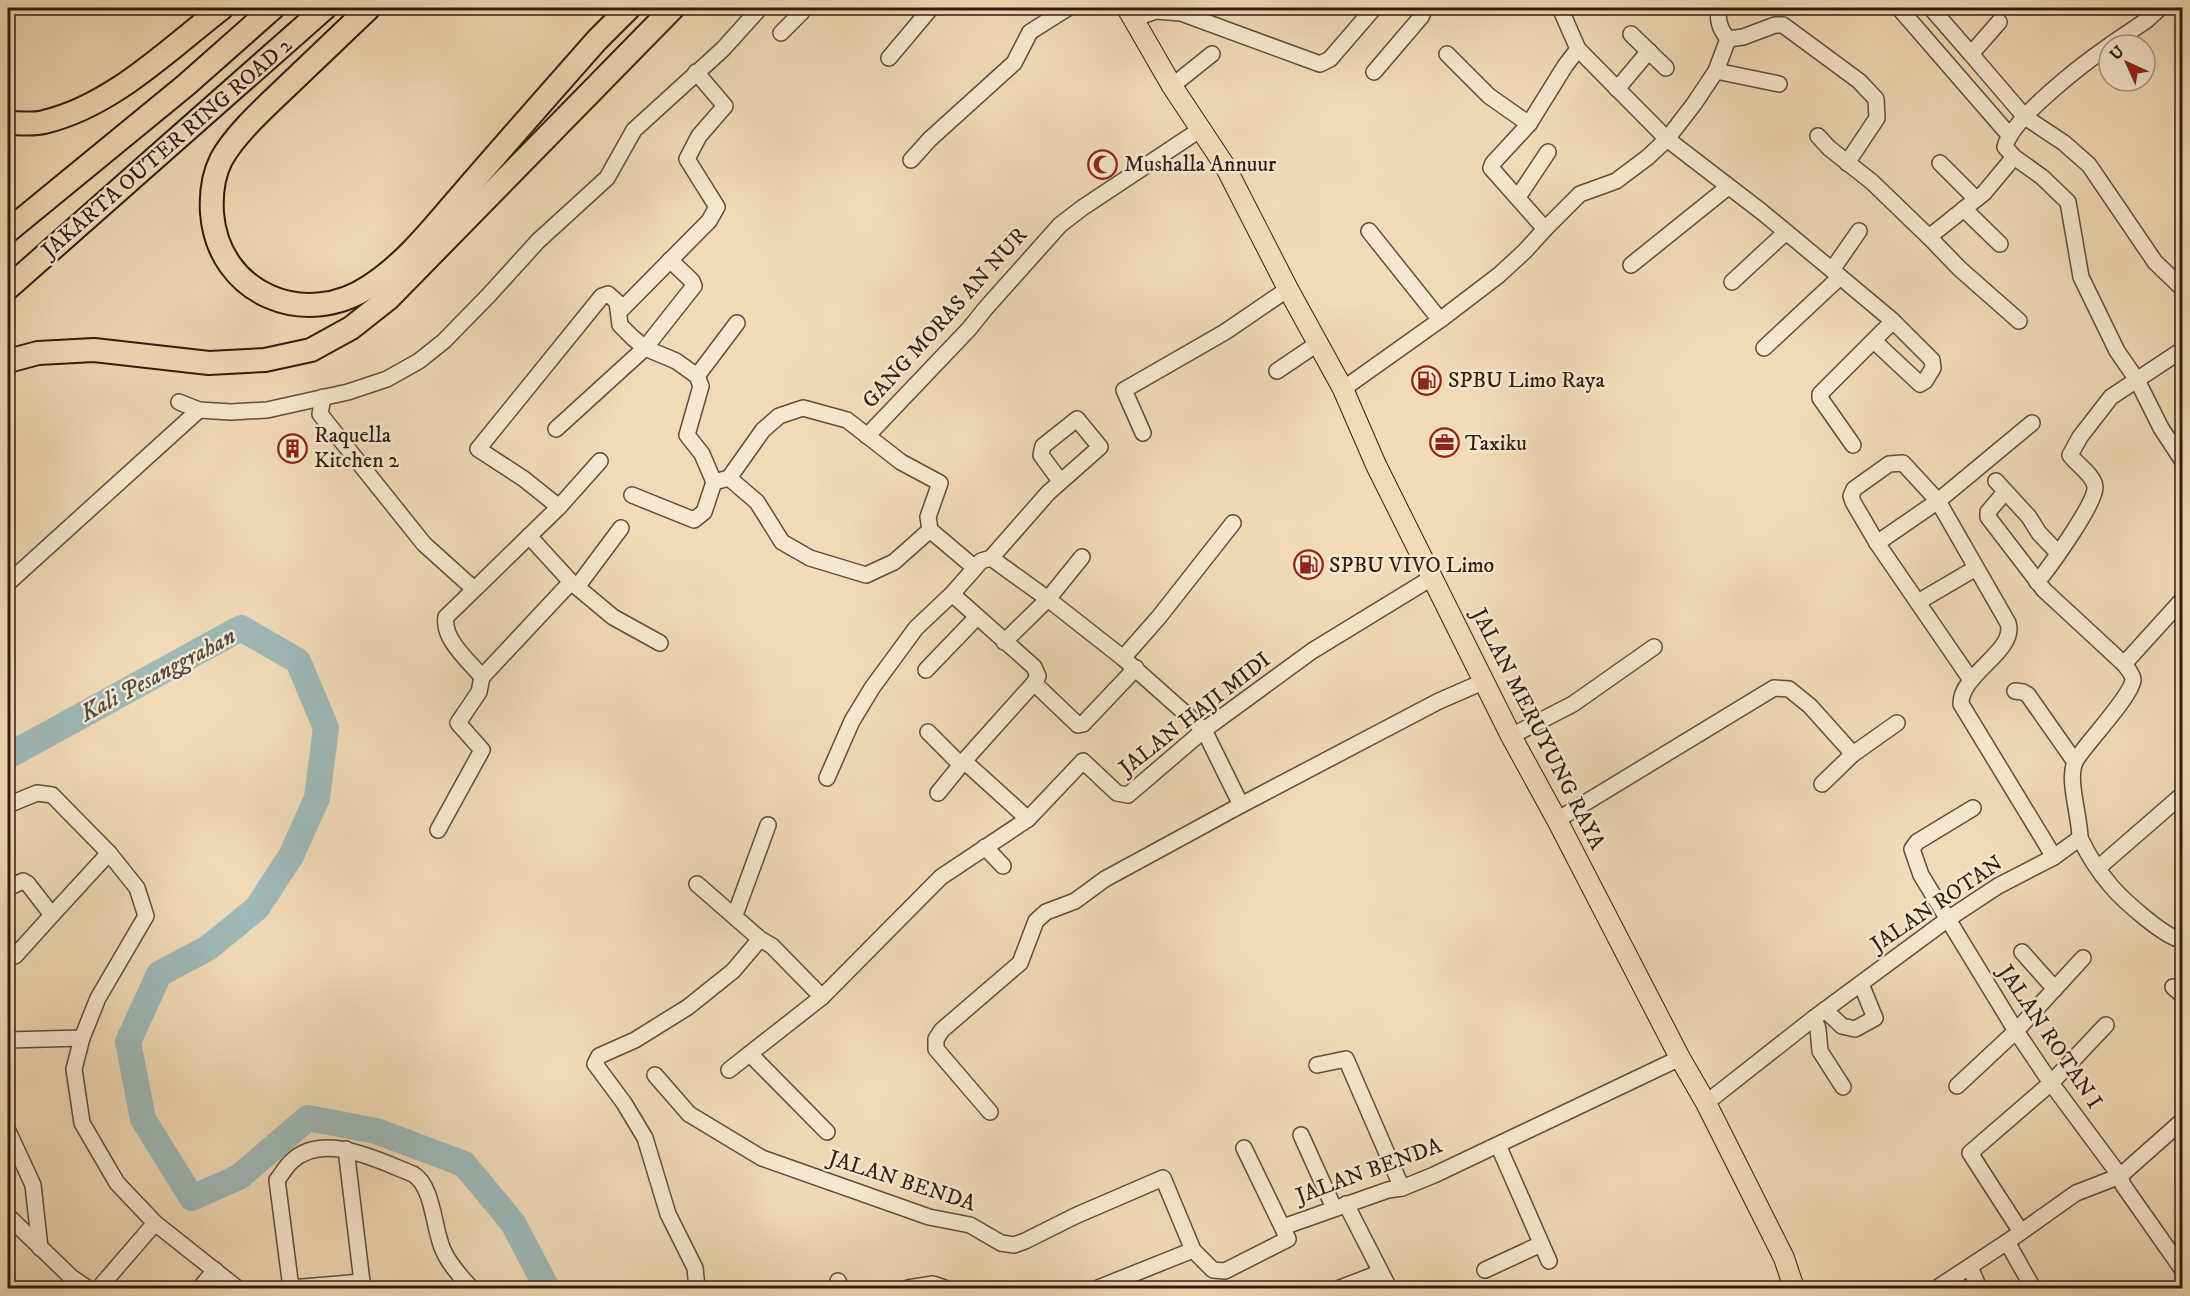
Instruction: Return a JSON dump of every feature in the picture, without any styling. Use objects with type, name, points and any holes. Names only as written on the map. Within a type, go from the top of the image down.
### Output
[{"type":"highway","points":[[8,123],[42,123],[80,111],[119,89],[222,8]]},
{"type":"highway","name":"JAKARTA OUTER RING ROAD 2","points":[[8,231],[24,215],[186,85],[273,8]]},
{"type":"highway","name":"JAKARTA OUTER RING ROAD 2","points":[[8,288],[325,8]]},
{"type":"highway","points":[[369,8],[250,122],[221,160],[211,196],[214,233],[225,259],[242,279],[263,294],[295,305],[334,303],[370,287],[408,256],[597,40],[629,8]]},
{"type":"highway","points":[[8,361],[39,353],[94,350],[209,363],[265,360],[311,350],[351,328],[389,298],[673,8]]},
{"type":"main road","name":"JALAN MERUYUNG RAYA","points":[[1130,14],[1172,86],[1225,166],[1317,344],[1343,389],[1376,465],[1511,736],[1680,1058],[1706,1103],[1784,1258],[1794,1288]]},
{"type":"street","points":[[179,402],[199,410],[231,412],[267,410],[348,392],[387,379],[418,361],[444,341],[538,241],[607,178],[633,130],[723,49],[760,8]]},
{"type":"street","points":[[781,33],[802,12],[797,8]]},
{"type":"street","points":[[889,58],[931,8]]},
{"type":"street","points":[[911,160],[930,139],[1014,63],[1030,32],[1068,8]]},
{"type":"street","points":[[1130,14],[1156,11],[1181,13],[1320,64],[1330,59],[1374,8]]},
{"type":"street","points":[[1374,72],[1421,17],[1425,8]]},
{"type":"street","points":[[1560,8],[1578,49],[1667,139],[1786,232],[1893,321],[1933,362],[1933,368],[1923,384],[1918,383],[1874,341]]},
{"type":"street","points":[[1719,8],[1718,21],[1728,39]]},
{"type":"street","points":[[1899,8],[2010,136]]},
{"type":"street","points":[[2127,33],[2160,8]]},
{"type":"street","points":[[1937,10],[2025,117],[2064,143],[2089,165],[2155,262],[2182,288]]},
{"type":"street","points":[[1971,54],[1999,22]]},
{"type":"street","points":[[1728,39],[1743,37],[1775,25],[1783,25],[1872,93],[1878,104],[1877,118],[1847,163]]},
{"type":"street","points":[[1631,34],[1666,68]]},
{"type":"street","points":[[1343,389],[1440,321],[1526,251],[1580,194],[1616,181],[1648,157],[1667,139],[1716,71],[1728,39]]},
{"type":"street","points":[[1545,229],[1491,168],[1529,124],[1578,49]]},
{"type":"street","points":[[1617,89],[1649,51]]},
{"type":"street","points":[[1172,86],[1212,54]]},
{"type":"street","points":[[1446,54],[1489,96],[1529,124]]},
{"type":"street","points":[[2097,54],[2081,65],[2025,117],[2010,136],[2005,147],[2014,158],[2042,177],[2068,202],[2081,277],[2117,351],[2137,380],[2161,428],[2182,460]]},
{"type":"street","points":[[1716,71],[1779,84]]},
{"type":"street","points":[[620,311],[709,221],[717,207],[687,159],[699,136],[725,106],[696,72]]},
{"type":"street","name":"GANG MORAS AN NUR","points":[[729,478],[763,430],[779,416],[803,408],[846,420],[867,436],[969,329],[1060,225],[1201,129]]},
{"type":"street","points":[[1818,136],[1872,182],[1960,270],[2019,321]]},
{"type":"street","points":[[1518,197],[1548,152]]},
{"type":"street","points":[[1929,237],[1984,193],[2014,158]]},
{"type":"street","points":[[1940,164],[2001,244]]},
{"type":"street","points":[[1631,265],[1728,187]]},
{"type":"street","points":[[1369,231],[1440,321]]},
{"type":"street","points":[[1764,348],[1836,274],[1859,231]]},
{"type":"street","points":[[1732,282],[1786,232]]},
{"type":"street","points":[[556,429],[645,348],[694,286],[692,281],[670,260]]},
{"type":"street","points":[[1143,433],[1124,390],[1226,332],[1288,289]]},
{"type":"street","points":[[559,507],[524,479],[478,449],[602,296],[608,294],[617,302],[620,311],[620,325],[645,348],[676,361],[697,376],[701,386],[687,435],[702,454],[714,482],[704,512],[694,520],[632,495]]},
{"type":"street","points":[[1853,445],[1820,398],[1820,394],[1893,321]]},
{"type":"street","points":[[697,376],[737,323]]},
{"type":"street","points":[[1277,371],[1317,344]]},
{"type":"street","points":[[2037,582],[2078,524],[2095,490],[2093,481],[2070,457],[2080,437],[2111,397],[2182,350]]},
{"type":"street","points":[[323,397],[320,414],[424,544],[474,589]]},
{"type":"street","points":[[8,583],[199,410]]},
{"type":"street","points":[[1877,543],[1938,501],[2032,423]]},
{"type":"street","points":[[867,436],[901,462],[940,483],[928,517],[930,530],[975,568]]},
{"type":"street","points":[[482,678],[450,638],[445,624],[446,617],[559,507],[600,461]]},
{"type":"street","points":[[1971,680],[1877,543],[1851,496],[1854,489],[1889,464],[1903,463],[1938,501],[2010,630],[2007,639],[1971,680],[1961,704],[2054,857]]},
{"type":"street","points":[[714,482],[729,478],[757,501],[782,542],[810,558],[866,575],[894,562],[930,530]]},
{"type":"street","points":[[827,778],[852,721],[872,688],[916,627],[952,594],[981,561],[990,558],[1060,481]]},
{"type":"street","points":[[2058,553],[2038,533],[2029,517],[2001,486],[1988,512],[1988,517],[2037,582],[2124,664],[2132,675],[2133,681],[2124,698],[2075,762],[2071,782],[2080,824],[2080,838],[2112,887],[2163,932],[2182,940]]},
{"type":"street","points":[[1124,657],[1159,617],[1233,523]]},
{"type":"street","points":[[438,830],[482,750],[458,723],[479,692],[482,678],[574,584],[621,528]]},
{"type":"street","points":[[528,536],[574,584],[613,617],[660,643]]},
{"type":"street","points":[[1004,642],[1048,598],[1082,557]]},
{"type":"street","points":[[990,558],[1048,598],[1124,657],[1204,729],[1241,805]]},
{"type":"street","points":[[1918,602],[1976,568]]},
{"type":"street","name":"JALAN HAJI MIDI","points":[[729,1070],[822,997],[941,877],[1028,819],[1083,761],[1118,793],[1128,795],[1204,729],[1312,651],[1432,577]]},
{"type":"street","points":[[938,793],[1038,676],[1034,667],[976,618],[952,594]]},
{"type":"street","points":[[2124,664],[2182,600]]},
{"type":"street","points":[[926,670],[976,618]]},
{"type":"street","points":[[1511,736],[1573,704],[1653,647]]},
{"type":"street","points":[[1034,683],[1078,725],[1087,721],[1136,668]]},
{"type":"street","points":[[990,1112],[936,1049],[936,1039],[942,1030],[1020,963],[1036,921],[1046,912],[1075,901],[1105,879],[1241,805],[1439,701],[1485,681]]},
{"type":"street","points":[[1557,820],[1774,688],[1789,689],[1810,706],[1853,754]]},
{"type":"street","points":[[2015,691],[2028,696],[2075,762]]},
{"type":"street","points":[[1822,784],[1853,754],[1897,723]]},
{"type":"street","points":[[928,732],[1028,819]]},
{"type":"street","points":[[8,806],[37,793],[52,795],[109,854],[137,888],[146,916],[98,998],[82,1038],[74,1069],[82,1123],[117,1183],[155,1223],[237,1288]]},
{"type":"street","points":[[2098,868],[2182,795]]},
{"type":"street","name":"JALAN ROTAN I","points":[[1973,808],[1917,842],[1912,849],[1921,875],[2050,1083],[2181,1262]]},
{"type":"street","points":[[735,915],[768,825]]},
{"type":"street","name":"JALAN ROTAN","points":[[1706,1103],[1820,1014],[1948,919],[1998,886],[2054,857],[2080,838]]},
{"type":"street","points":[[985,846],[1003,866]]},
{"type":"street","points":[[8,956],[15,956],[109,854]]},
{"type":"street","points":[[8,888],[23,881],[28,884],[52,915]]},
{"type":"street","points":[[697,884],[760,939],[772,946],[822,997]]},
{"type":"street","points":[[697,1288],[695,1268],[668,1214],[645,1138],[624,1103],[595,1064],[599,1056],[635,1040],[697,1000],[733,971],[760,939]]},
{"type":"street","points":[[2022,952],[2055,989]]},
{"type":"street","points":[[1957,1086],[2016,1031],[2083,958]]},
{"type":"street","points":[[1843,1087],[1820,1051],[1820,1014],[1842,1026],[1855,1029],[1875,1018],[1861,984]]},
{"type":"street","points":[[2021,1232],[1970,1153],[2050,1083],[2106,1025]]},
{"type":"street","points":[[8,1040],[82,1038]]},
{"type":"street","points":[[750,1054],[827,1132]]},
{"type":"street","name":"JALAN BENDA","points":[[655,1075],[689,1114],[762,1158],[929,1217],[970,1226],[1001,1243],[1014,1245],[1025,1241],[1076,1215],[1163,1178],[1193,1250],[1212,1270],[1225,1271],[1288,1239],[1282,1227],[1388,1190],[1402,1188],[1680,1058]]},
{"type":"street","points":[[1317,1065],[1346,1059],[1402,1188]]},
{"type":"street","points":[[1937,1288],[1970,1268],[2076,1193],[2120,1176],[2182,1121]]},
{"type":"street","points":[[8,1131],[33,1185],[40,1248]]},
{"type":"street","points":[[1301,1135],[1389,1288]]},
{"type":"street","points":[[1498,1145],[1549,1262]]},
{"type":"street","points":[[1244,1148],[1282,1227]]},
{"type":"street","points":[[346,1149],[363,1285],[291,1288],[277,1180],[293,1160],[316,1149],[346,1149],[420,1178],[426,1186],[437,1236],[445,1254],[471,1288]]},
{"type":"street","points":[[10,1218],[71,1277],[87,1288]]},
{"type":"street","points":[[99,1288],[155,1223]]},
{"type":"street","points":[[2007,1242],[2033,1288]]},
{"type":"street","points":[[1485,1270],[1541,1244]]},
{"type":"street","points":[[1098,1288],[1193,1250]]},
{"type":"street","points":[[1970,1268],[1979,1288]]},
{"type":"street","points":[[200,1288],[215,1270]]},
{"type":"street","points":[[1340,1288],[1374,1275],[1380,1288]]},
{"type":"street","points":[[908,1288],[933,1284],[945,1288]]},
{"type":"waterway","name":"Kali Pesanggrahan","points":[[8,756],[241,628],[298,661],[326,728],[317,798],[291,856],[257,908],[208,948],[159,974],[128,1042],[143,1119],[192,1198],[239,1177],[308,1118],[376,1131],[464,1164],[513,1223],[547,1288]]},
{"type":"place","name":"Mushalla Annuur","points":[[1103,164]]},
{"type":"place","name":"SPBU Limo Raya","points":[[1427,380]]},
{"type":"place","name":"Taxiku","points":[[1444,443]]},
{"type":"place","name":"Raquella Kitchen 2","points":[[293,448]]},
{"type":"place","name":"SPBU VIVO Limo","points":[[1308,565]]}]
